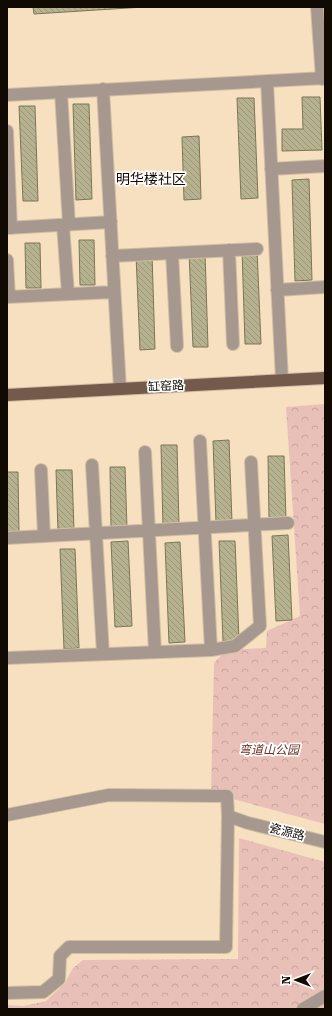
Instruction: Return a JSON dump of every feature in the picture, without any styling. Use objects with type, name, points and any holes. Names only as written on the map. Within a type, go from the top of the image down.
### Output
[{"type":"main road","name":"缸窑路","points":[[7,395],[325,378]]},
{"type":"street","points":[[7,95],[324,79],[317,7]]},
{"type":"street","points":[[266,81],[282,380]]},
{"type":"street","points":[[103,89],[120,389]]},
{"type":"street","points":[[61,92],[68,294]]},
{"type":"street","points":[[7,131],[9,228],[110,222]]},
{"type":"street","points":[[271,169],[325,166]]},
{"type":"street","points":[[112,256],[257,249]]},
{"type":"street","points":[[229,250],[233,344]]},
{"type":"street","points":[[172,253],[177,346]]},
{"type":"street","points":[[7,260],[8,297],[114,292]]},
{"type":"street","points":[[277,290],[325,287]]},
{"type":"street","points":[[200,441],[211,650]]},
{"type":"street","points":[[144,452],[155,652]]},
{"type":"street","points":[[7,658],[211,650],[235,646],[260,626],[251,462]]},
{"type":"street","points":[[92,466],[103,654]]},
{"type":"street","points":[[41,470],[44,536]]},
{"type":"street","points":[[7,538],[288,523]]},
{"type":"street","points":[[7,815],[108,795],[227,796],[228,816],[226,947],[69,947],[60,956],[60,979],[43,992],[7,992]]},
{"type":"street","name":"瓷源路","points":[[228,816],[248,823],[325,842]]},
{"type":"street","points":[[303,1009],[325,996]]},
{"type":"green space","name":"弯道山公园","points":[[325,404],[325,824],[211,793],[214,663],[226,650],[266,648],[267,631],[300,616],[286,407]]},
{"type":"green space","points":[[239,838],[325,862],[325,1009],[7,1009],[7,1005],[24,1006],[46,1001],[65,983],[73,968],[83,960],[238,959]]},
{"type":"building","points":[[33,7],[144,7],[34,14]]},
{"type":"building","points":[[302,97],[320,97],[322,150],[282,151],[282,129],[303,129]]},
{"type":"building","points":[[237,98],[254,98],[258,198],[241,199]]},
{"type":"building","points":[[73,104],[89,104],[92,199],[76,200]]},
{"type":"building","points":[[19,106],[35,106],[38,201],[23,201]]},
{"type":"building","points":[[199,136],[201,199],[184,200],[182,137]]},
{"type":"building","points":[[309,179],[312,280],[295,281],[292,180]]},
{"type":"building","points":[[79,240],[94,240],[95,285],[80,285]]},
{"type":"building","points":[[25,243],[40,243],[41,288],[26,288]]},
{"type":"building","points":[[242,249],[257,249],[261,344],[245,344]]},
{"type":"building","points":[[189,252],[205,252],[208,347],[193,347]]},
{"type":"building","points":[[152,254],[155,349],[140,350],[136,255]]},
{"type":"building","points":[[229,440],[232,522],[216,522],[213,441]]},
{"type":"building","points":[[161,445],[177,445],[179,526],[163,527]]},
{"type":"building","points":[[268,456],[284,456],[286,519],[269,519]]},
{"type":"building","points":[[110,467],[125,467],[127,528],[111,529]]},
{"type":"building","points":[[56,470],[72,470],[74,531],[58,532]]},
{"type":"building","points":[[7,472],[18,472],[19,533],[7,534]]},
{"type":"building","points":[[288,535],[292,620],[276,621],[272,536]]},
{"type":"building","points":[[128,541],[132,626],[115,627],[111,542]]},
{"type":"building","points":[[219,541],[235,541],[239,640],[223,641]]},
{"type":"building","points":[[180,542],[185,642],[169,643],[165,543]]},
{"type":"building","points":[[60,549],[75,549],[79,648],[64,649]]},
{"type":"district","name":"明华楼社区","points":[[151,179]]}]
